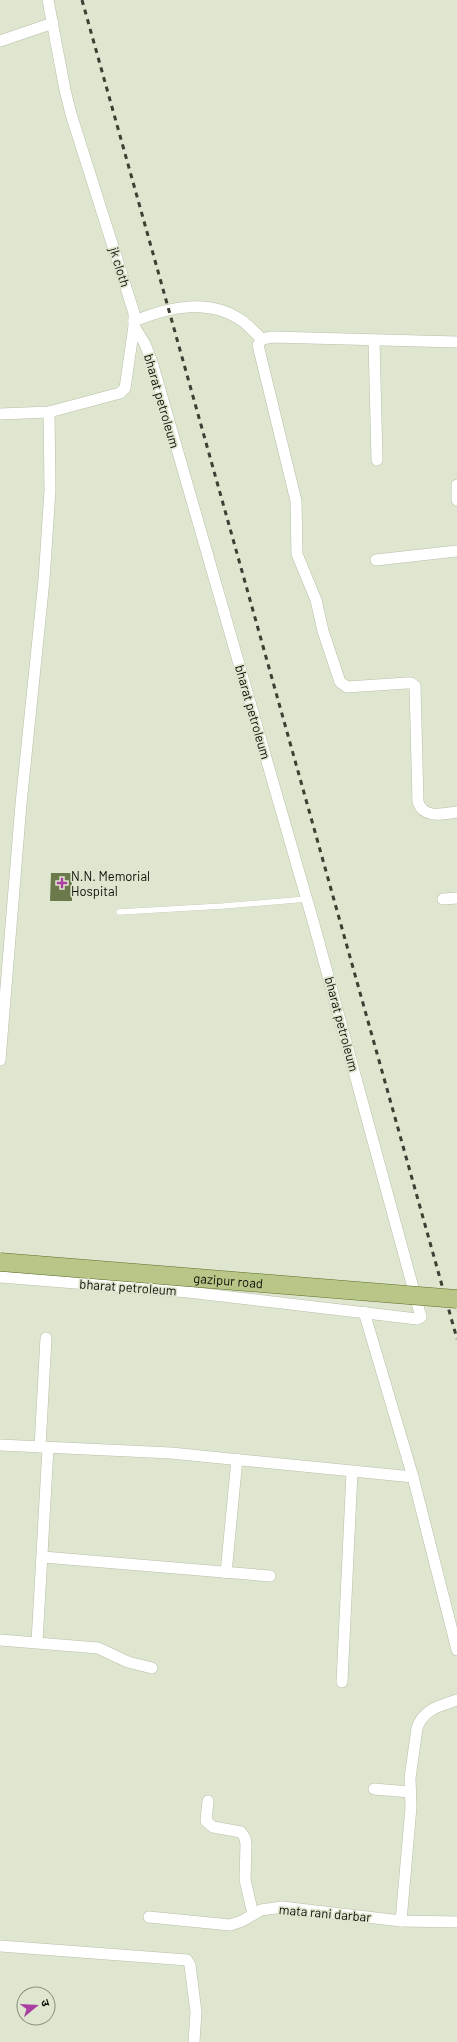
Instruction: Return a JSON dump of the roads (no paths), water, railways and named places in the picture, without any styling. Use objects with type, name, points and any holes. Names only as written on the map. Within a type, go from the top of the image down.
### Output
[{"type":"main road","name":"gazipur road","points":[[0,1262],[457,1299]]},
{"type":"street","name":"jk cloth","points":[[0,414],[49,412],[112,396],[125,388],[134,324],[130,301],[70,108],[48,0]]},
{"type":"street","points":[[0,40],[53,23]]},
{"type":"street","points":[[134,324],[172,308],[200,307],[234,316],[262,339]]},
{"type":"street","name":"bharat petroleum","points":[[0,1277],[188,1292],[418,1319],[421,1317],[307,899],[152,362],[145,344],[134,324]]},
{"type":"street","points":[[457,342],[272,337],[262,339],[258,343],[296,501],[297,554],[316,600],[323,631],[340,682],[347,687],[407,683],[411,683],[415,686],[418,802],[424,811],[429,814],[457,812]]},
{"type":"street","points":[[374,340],[377,460]]},
{"type":"street","points":[[0,1060],[21,804],[44,580],[50,490],[49,412]]},
{"type":"street","points":[[457,484],[457,500]]},
{"type":"street","points":[[376,560],[457,551]]},
{"type":"street","points":[[443,899],[457,898]]},
{"type":"street","points":[[364,1312],[413,1477],[457,1650]]},
{"type":"street","points":[[37,1642],[43,1557],[46,1338]]},
{"type":"street","points":[[0,1445],[238,1459],[352,1472],[413,1477]]},
{"type":"street","points":[[226,1573],[238,1459]]},
{"type":"street","points":[[342,1682],[352,1472]]},
{"type":"street","points":[[43,1557],[270,1576]]},
{"type":"street","points":[[0,1640],[98,1648],[128,1662],[152,1668]]},
{"type":"street","points":[[401,1921],[411,1807],[410,1778],[419,1720],[426,1712],[457,1700]]},
{"type":"street","points":[[374,1790],[410,1792]]},
{"type":"street","points":[[208,1801],[206,1821],[213,1826],[241,1832],[245,1838],[245,1880],[253,1914]]},
{"type":"street","name":"mata rani darbar","points":[[149,1917],[230,1925],[269,1908],[282,1907],[401,1921],[457,1922]]},
{"type":"street","points":[[0,1946],[187,1960],[190,1965],[196,2012],[194,2042]]},
{"type":"lane","points":[[120,912],[307,899]]},
{"type":"railway","points":[[82,0],[457,1339]]},
{"type":"place","name":"N.N. Memorial Hospital","points":[[62,883]]}]
